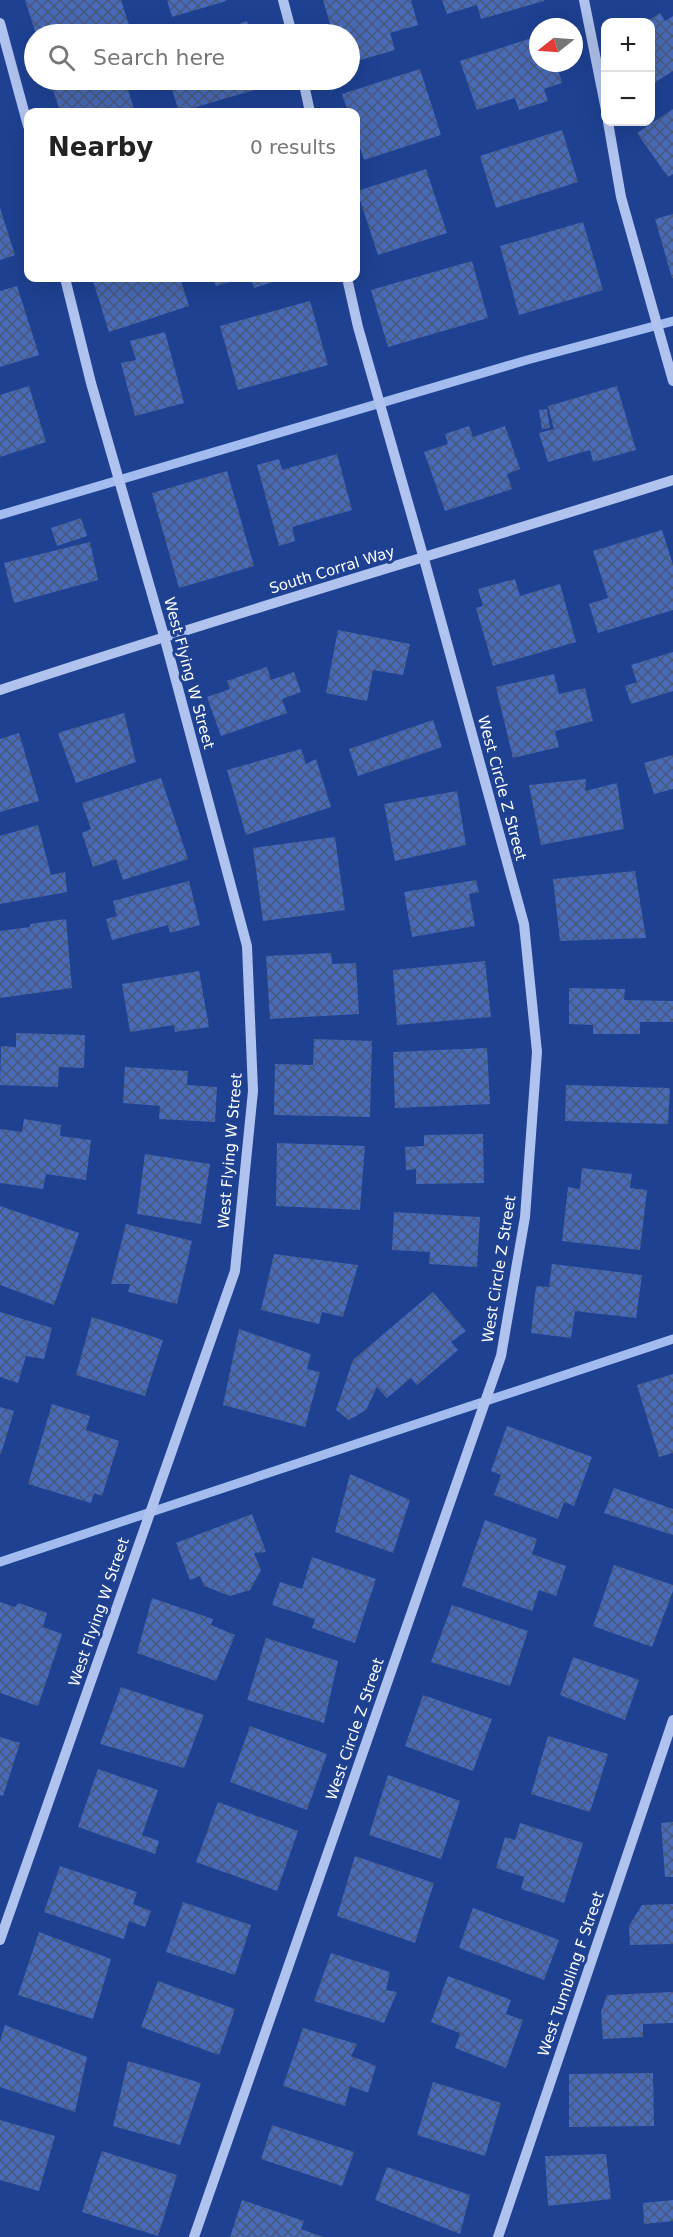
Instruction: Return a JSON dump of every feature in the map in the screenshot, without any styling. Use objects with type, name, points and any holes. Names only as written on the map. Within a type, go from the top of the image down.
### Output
[{"type":"street","points":[[284,0],[290,24]]},
{"type":"street","points":[[584,0],[601,85]]},
{"type":"street","points":[[0,23],[24,111]]},
{"type":"street","points":[[305,90],[309,108]]},
{"type":"street","points":[[609,126],[621,197],[673,381]]},
{"type":"street","name":"West Flying W Street","points":[[0,1940],[234,1271],[254,1091],[247,946],[164,636],[91,383],[67,282]]},
{"type":"street","name":"West Circle Z Street","points":[[194,2237],[501,1356],[525,1216],[537,1052],[524,924],[358,327],[348,282]]},
{"type":"street","name":"South Corral Way","points":[[0,690],[164,636],[424,559],[673,480]]},
{"type":"street","name":"West Tumbling F Street","points":[[498,2237],[673,1720]]},
{"type":"building","points":[[25,0],[121,0],[129,24],[33,24]]},
{"type":"building","points":[[167,0],[226,0],[226,1],[172,17]]},
{"type":"building","points":[[323,0],[411,0],[418,25],[390,33],[395,50],[360,60],[360,24],[330,24]]},
{"type":"building","points":[[442,0],[544,1],[481,19],[477,5],[447,14]]},
{"type":"building","points":[[660,13],[665,21],[673,16],[673,71],[655,82],[655,18],[652,18]]},
{"type":"building","points":[[529,39],[529,72],[559,72],[562,83],[544,89],[548,101],[519,110],[515,98],[477,110],[460,61]]},
{"type":"building","points":[[420,69],[441,135],[364,160],[360,148],[360,108],[347,108],[342,94]]},
{"type":"building","points":[[53,90],[128,90],[134,108],[59,108]]},
{"type":"building","points":[[172,90],[254,90],[193,108],[178,108]]},
{"type":"building","points":[[673,109],[673,174],[668,177],[637,133],[648,126],[655,126],[655,121]]},
{"type":"building","points":[[562,130],[578,182],[496,208],[480,156]]},
{"type":"building","points":[[426,169],[447,233],[378,255],[360,200],[360,190]]},
{"type":"building","points":[[0,208],[15,255],[0,260]]},
{"type":"building","points":[[673,214],[673,278],[672,278],[655,219]]},
{"type":"building","points":[[583,222],[603,290],[519,315],[500,246]]},
{"type":"building","points":[[472,261],[488,318],[388,347],[371,290]]},
{"type":"building","points":[[93,282],[181,282],[189,306],[109,332]]},
{"type":"building","points":[[214,282],[229,282],[216,286]]},
{"type":"building","points":[[252,282],[273,282],[254,288]]},
{"type":"building","points":[[17,286],[39,355],[0,367],[0,291]]},
{"type":"building","points":[[310,301],[328,365],[238,390],[220,326]]},
{"type":"building","points":[[165,332],[184,403],[135,416],[121,363],[136,360],[130,341]]},
{"type":"building","points":[[29,386],[46,442],[0,457],[0,395]]},
{"type":"building","points":[[617,386],[636,450],[593,462],[590,450],[548,462],[539,433],[554,429],[548,406]]},
{"type":"building","points":[[547,409],[550,428],[542,429],[539,410]]},
{"type":"building","points":[[469,426],[473,437],[505,426],[520,469],[507,474],[512,489],[445,511],[424,452],[448,444],[445,434]]},
{"type":"building","points":[[337,454],[352,510],[292,527],[295,541],[279,546],[257,465],[279,459],[282,470]]},
{"type":"building","points":[[227,471],[254,566],[179,588],[152,493]]},
{"type":"building","points":[[81,518],[87,536],[57,546],[51,528]]},
{"type":"building","points":[[662,530],[673,565],[673,610],[598,633],[589,604],[608,598],[593,551]]},
{"type":"building","points":[[90,542],[98,580],[14,603],[4,563]]},
{"type":"building","points":[[515,579],[520,596],[560,584],[576,642],[493,666],[476,608],[483,606],[478,589]]},
{"type":"building","points":[[338,630],[410,644],[403,675],[373,670],[367,701],[326,693]]},
{"type":"building","points":[[673,652],[673,691],[631,704],[625,686],[637,682],[631,665]]},
{"type":"building","points":[[267,667],[271,680],[294,672],[301,692],[282,699],[287,713],[221,736],[207,697],[230,689],[227,681]]},
{"type":"building","points":[[554,674],[559,694],[585,688],[593,721],[555,731],[559,747],[513,758],[496,687]]},
{"type":"building","points":[[124,713],[136,762],[76,783],[58,733]]},
{"type":"building","points":[[433,720],[442,747],[358,776],[349,749]]},
{"type":"building","points":[[19,733],[39,801],[0,812],[0,739]]},
{"type":"building","points":[[301,749],[306,764],[316,759],[331,807],[246,835],[227,770]]},
{"type":"building","points":[[673,755],[673,789],[654,794],[644,763]]},
{"type":"building","points":[[161,778],[188,859],[123,880],[116,859],[93,867],[82,833],[91,829],[82,803]]},
{"type":"building","points":[[586,779],[585,791],[617,783],[624,829],[541,845],[529,785]]},
{"type":"building","points":[[457,791],[466,845],[395,861],[384,804]]},
{"type":"building","points":[[38,825],[51,875],[65,872],[67,892],[0,904],[0,836]]},
{"type":"building","points":[[335,837],[345,910],[263,921],[253,848]]},
{"type":"building","points":[[635,871],[646,938],[560,941],[553,879]]},
{"type":"building","points":[[476,880],[479,892],[469,894],[475,926],[412,937],[404,892]]},
{"type":"building","points":[[189,881],[200,925],[170,933],[168,925],[112,940],[106,919],[117,916],[113,901]]},
{"type":"building","points":[[66,919],[72,988],[0,998],[0,931]]},
{"type":"building","points":[[331,953],[332,964],[356,963],[359,1014],[270,1019],[266,956]]},
{"type":"building","points":[[485,961],[491,1017],[397,1025],[393,970]]},
{"type":"building","points":[[199,971],[209,1027],[175,1032],[174,1025],[130,1032],[122,984]]},
{"type":"building","points":[[569,988],[625,989],[624,1000],[673,1001],[673,1022],[640,1022],[640,1034],[593,1034],[593,1025],[569,1024]]},
{"type":"building","points":[[16,1033],[85,1035],[84,1068],[59,1067],[58,1087],[0,1085],[1,1046],[16,1047]]},
{"type":"building","points":[[314,1039],[372,1041],[370,1117],[274,1115],[275,1064],[313,1065]]},
{"type":"building","points":[[487,1048],[490,1104],[395,1108],[393,1052]]},
{"type":"building","points":[[125,1067],[188,1071],[187,1085],[217,1087],[215,1122],[159,1119],[160,1106],[123,1103]]},
{"type":"building","points":[[566,1085],[670,1088],[668,1124],[565,1121]]},
{"type":"building","points":[[24,1119],[61,1125],[60,1136],[91,1140],[86,1180],[46,1174],[43,1189],[0,1183],[0,1129],[22,1132]]},
{"type":"building","points":[[483,1134],[484,1183],[416,1184],[416,1169],[406,1170],[405,1147],[424,1146],[424,1135]]},
{"type":"building","points":[[277,1143],[365,1146],[360,1210],[276,1206]]},
{"type":"building","points":[[145,1154],[210,1164],[201,1224],[137,1214]]},
{"type":"building","points":[[582,1168],[632,1174],[630,1188],[647,1190],[640,1250],[562,1241],[568,1187],[580,1189]]},
{"type":"building","points":[[0,1206],[79,1233],[54,1305],[0,1285]]},
{"type":"building","points":[[394,1212],[480,1217],[477,1267],[429,1264],[430,1252],[392,1250]]},
{"type":"building","points":[[126,1224],[192,1241],[177,1304],[128,1292],[130,1284],[111,1284]]},
{"type":"building","points":[[274,1254],[358,1265],[343,1317],[322,1312],[319,1324],[261,1310]]},
{"type":"building","points":[[552,1264],[642,1275],[636,1318],[575,1311],[571,1338],[531,1333],[536,1286],[549,1287]]},
{"type":"building","points":[[433,1292],[466,1331],[451,1342],[458,1350],[417,1385],[411,1378],[387,1398],[377,1387],[366,1410],[349,1420],[336,1410],[353,1360]]},
{"type":"building","points":[[0,1312],[52,1328],[44,1359],[26,1356],[18,1383],[0,1377]]},
{"type":"building","points":[[92,1317],[163,1340],[145,1396],[76,1375]]},
{"type":"building","points":[[239,1329],[311,1354],[307,1369],[320,1372],[305,1427],[223,1405]]},
{"type":"building","points":[[673,1374],[673,1453],[659,1457],[637,1385]]},
{"type":"building","points":[[52,1404],[90,1416],[86,1430],[119,1441],[102,1496],[94,1493],[91,1503],[28,1484]]},
{"type":"building","points":[[0,1407],[14,1411],[1,1454],[0,1454]]},
{"type":"building","points":[[507,1426],[592,1457],[574,1506],[564,1502],[558,1519],[494,1495],[501,1475],[491,1471]]},
{"type":"building","points":[[350,1474],[410,1500],[393,1553],[335,1532]]},
{"type":"building","points":[[614,1488],[673,1509],[673,1535],[604,1513]]},
{"type":"building","points":[[252,1514],[266,1552],[254,1553],[261,1570],[250,1590],[230,1596],[204,1586],[200,1576],[190,1580],[176,1543]]},
{"type":"building","points":[[485,1520],[537,1539],[532,1554],[566,1566],[556,1596],[539,1590],[532,1611],[462,1586]]},
{"type":"building","points":[[312,1557],[376,1579],[355,1643],[312,1628],[315,1619],[272,1605],[280,1582],[302,1589]]},
{"type":"building","points":[[614,1565],[673,1585],[673,1591],[652,1647],[593,1626]]},
{"type":"building","points":[[152,1598],[213,1619],[211,1625],[235,1635],[216,1681],[137,1653]]},
{"type":"building","points":[[0,1602],[15,1607],[19,1603],[47,1613],[43,1627],[62,1634],[38,1706],[0,1693]]},
{"type":"building","points":[[452,1605],[528,1631],[510,1686],[431,1662]]},
{"type":"building","points":[[266,1638],[338,1661],[324,1723],[247,1700]]},
{"type":"building","points":[[573,1657],[639,1680],[625,1720],[560,1695]]},
{"type":"building","points":[[121,1687],[204,1715],[184,1768],[100,1744]]},
{"type":"building","points":[[423,1695],[492,1719],[473,1771],[405,1746]]},
{"type":"building","points":[[250,1726],[327,1754],[307,1810],[230,1782]]},
{"type":"building","points":[[548,1736],[608,1754],[590,1812],[531,1794]]},
{"type":"building","points":[[0,1737],[20,1743],[3,1796],[0,1795]]},
{"type":"building","points":[[98,1769],[158,1790],[142,1835],[159,1841],[155,1854],[78,1827]]},
{"type":"building","points":[[388,1775],[460,1801],[441,1859],[369,1835]]},
{"type":"building","points":[[218,1802],[298,1831],[277,1891],[196,1862]]},
{"type":"building","points":[[673,1822],[673,1877],[665,1877],[661,1823]]},
{"type":"building","points":[[520,1823],[583,1843],[564,1903],[521,1889],[524,1877],[496,1868],[505,1837],[515,1840]]},
{"type":"building","points":[[355,1856],[434,1883],[415,1943],[337,1916]]},
{"type":"building","points":[[60,1866],[137,1892],[133,1904],[151,1911],[145,1927],[129,1921],[124,1939],[44,1912]]},
{"type":"building","points":[[183,1902],[251,1925],[235,1975],[166,1952]]},
{"type":"building","points":[[673,1904],[673,1944],[630,1945],[629,1926],[642,1905]]},
{"type":"building","points":[[473,1908],[559,1940],[544,1980],[459,1948]]},
{"type":"building","points":[[39,1932],[111,1959],[93,2019],[18,1995]]},
{"type":"building","points":[[331,1953],[390,1972],[386,1990],[397,1992],[384,2023],[314,2001]]},
{"type":"building","points":[[448,1976],[511,2000],[506,2014],[523,2020],[506,2068],[455,2048],[460,2033],[431,2022]]},
{"type":"building","points":[[158,1981],[235,2009],[219,2055],[141,2027]]},
{"type":"building","points":[[673,1992],[673,2023],[643,2024],[643,2037],[603,2039],[601,2012],[607,1995]]},
{"type":"building","points":[[5,2025],[87,2057],[75,2112],[0,2087],[0,2041]]},
{"type":"building","points":[[303,2028],[357,2044],[351,2056],[376,2066],[368,2093],[350,2086],[345,2106],[283,2086]]},
{"type":"building","points":[[128,2061],[201,2083],[180,2145],[113,2126]]},
{"type":"building","points":[[653,2073],[654,2126],[569,2127],[569,2074]]},
{"type":"building","points":[[433,2082],[501,2103],[485,2156],[417,2135]]},
{"type":"building","points":[[0,2120],[55,2136],[39,2191],[0,2180]]},
{"type":"building","points":[[272,2125],[354,2152],[342,2186],[261,2159]]},
{"type":"building","points":[[102,2151],[177,2175],[158,2236],[82,2212]]},
{"type":"building","points":[[606,2154],[611,2199],[548,2206],[545,2156]]},
{"type":"building","points":[[387,2167],[470,2195],[460,2234],[375,2200]]},
{"type":"building","points":[[242,2200],[304,2221],[301,2229],[323,2237],[230,2237]]},
{"type":"building","points":[[673,2200],[673,2221],[644,2224],[643,2203]]},
{"type":"waterway","points":[[0,515],[527,360],[673,321]]},
{"type":"waterway","points":[[0,1562],[673,1339]]}]
